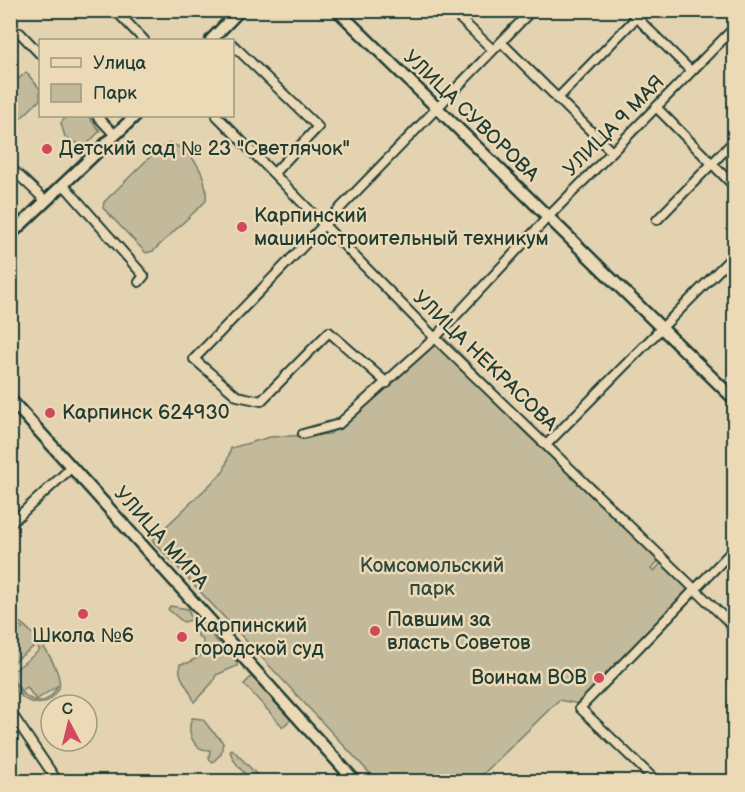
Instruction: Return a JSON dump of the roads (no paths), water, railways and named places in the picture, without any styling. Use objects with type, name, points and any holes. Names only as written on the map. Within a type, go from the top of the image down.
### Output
[{"type":"street","points":[[115,10],[143,39]]},
{"type":"street","points":[[212,39],[240,10]]},
{"type":"street","name":"УЛИЦА СУВОРОВА","points":[[337,10],[735,399]]},
{"type":"street","points":[[451,10],[493,50]]},
{"type":"street","points":[[387,383],[329,332],[261,401],[237,396],[194,359],[532,10]]},
{"type":"street","points":[[629,10],[691,71]]},
{"type":"street","points":[[557,99],[636,18]]},
{"type":"street","name":"УЛИЦА 9 МАЯ","points":[[303,434],[339,424],[435,338],[549,216],[735,28]]},
{"type":"street","points":[[220,32],[228,39]]},
{"type":"street","points":[[20,33],[39,53]]},
{"type":"street","points":[[501,42],[612,152]]},
{"type":"street","points":[[234,45],[318,127],[274,173]]},
{"type":"street","points":[[656,107],[735,186]]},
{"type":"street","points":[[98,117],[115,135]]},
{"type":"street","points":[[10,235],[134,117]]},
{"type":"street","name":"УЛИЦА НЕКРАСОВА","points":[[218,117],[435,338],[735,627]]},
{"type":"street","points":[[657,220],[735,141]]},
{"type":"street","points":[[10,167],[46,201]]},
{"type":"street","points":[[63,184],[144,276],[139,282]]},
{"type":"street","points":[[547,444],[662,328],[731,264],[735,255]]},
{"type":"street","name":"УЛИЦА МИРА","points":[[10,399],[356,782]]},
{"type":"street","points":[[10,524],[72,467]]},
{"type":"street","points":[[657,782],[580,708],[735,549]]},
{"type":"street","points":[[10,711],[56,778],[45,782]]},
{"type":"place","name":"Детский сад № 23 \"Светлячок\"","points":[[47,149]]},
{"type":"place","name":"Карпинский машиностроительный техникум","points":[[242,227]]},
{"type":"place","name":"Карпинск 624930","points":[[50,413]]},
{"type":"place","name":"Школа №6","points":[[83,614]]},
{"type":"place","name":"Павшим за власть Советов","points":[[375,631]]},
{"type":"place","name":"Карпинский городской суд","points":[[182,637]]},
{"type":"place","name":"Воинам ВОВ","points":[[599,678]]},
{"type":"park label","name":"Комсомольский парк","points":[[432,578]]}]
